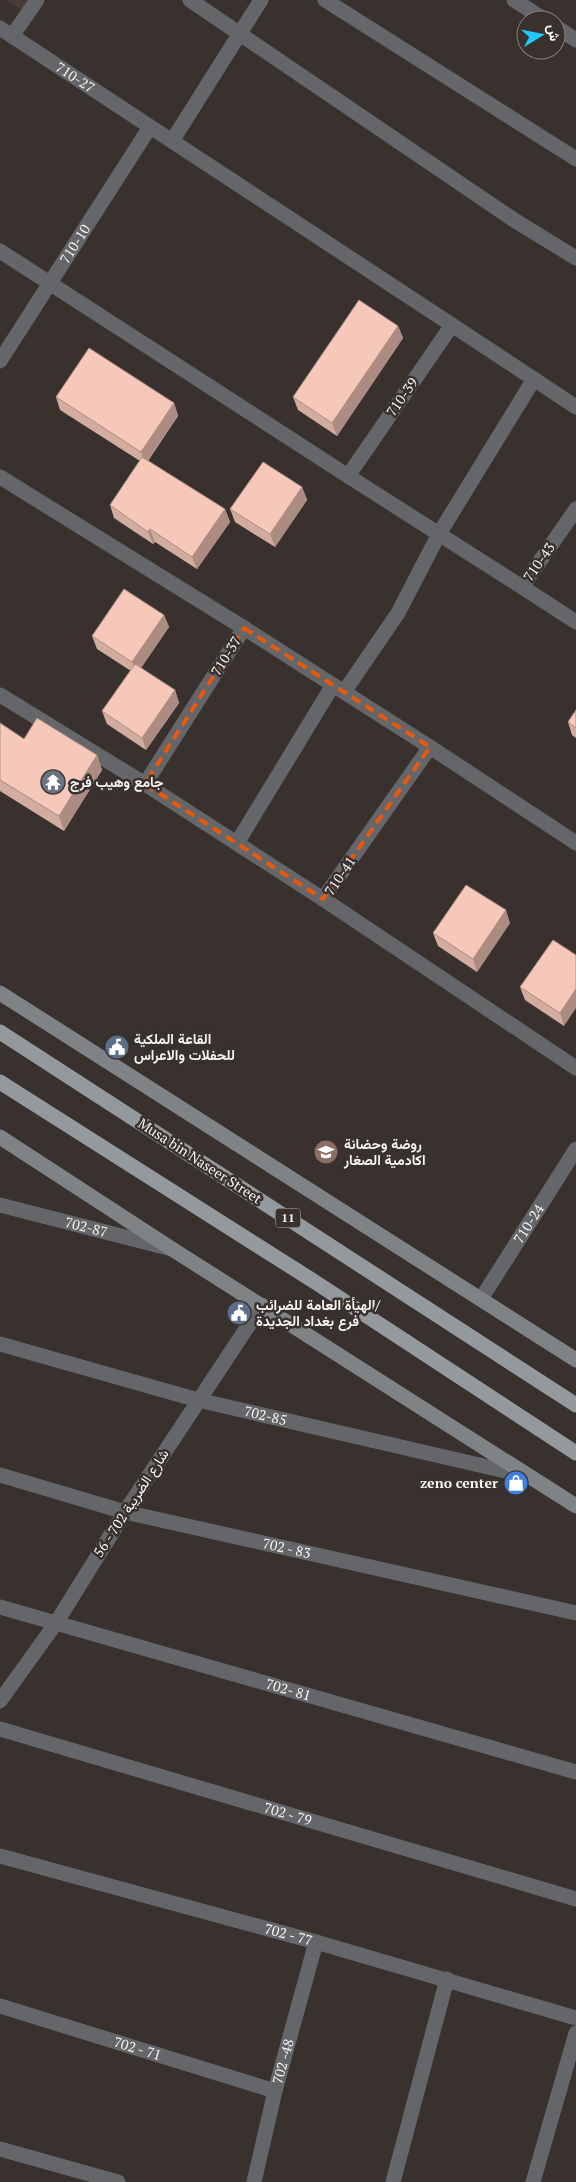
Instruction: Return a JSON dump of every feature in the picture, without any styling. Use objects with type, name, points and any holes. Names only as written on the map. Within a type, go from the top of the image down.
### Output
[{"type":"main road","name":"Musa bin Naseer Street","points":[[0,1032],[576,1405]]},
{"type":"main road","points":[[0,1082],[315,1282],[576,1453]]},
{"type":"street","points":[[6,32],[38,0]]},
{"type":"street","points":[[190,0],[239,35],[506,214],[576,258]]},
{"type":"street","points":[[172,141],[261,0]]},
{"type":"street","points":[[325,0],[576,159]]},
{"type":"street","points":[[514,0],[530,10]]},
{"type":"street","name":"710-27","points":[[6,32],[150,127]]},
{"type":"street","points":[[150,127],[576,406]]},
{"type":"street","name":"710-10","points":[[0,361],[150,127]]},
{"type":"street","points":[[0,251],[522,587]]},
{"type":"street","name":"710-39","points":[[348,476],[452,325]]},
{"type":"street","points":[[237,843],[339,688],[398,613],[440,534],[534,379]]},
{"type":"street","name":"710-37","points":[[0,477],[244,628],[145,784]]},
{"type":"street","name":"710-43","points":[[576,509],[522,587],[576,622]]},
{"type":"street","points":[[244,628],[576,843]]},
{"type":"street","points":[[0,695],[145,784],[323,898]]},
{"type":"street","name":"710-41","points":[[430,748],[323,898],[576,1068]]},
{"type":"street","points":[[0,992],[576,1360]]},
{"type":"street","points":[[0,1137],[172,1249],[576,1506]]},
{"type":"street","name":"710-24","points":[[482,1299],[576,1149]]},
{"type":"street","name":"702-87","points":[[0,1206],[172,1249]]},
{"type":"street","name":"شارع الضريبة 702 - 56","points":[[0,1702],[56,1623],[125,1512],[262,1305]]},
{"type":"street","name":"702-85","points":[[0,1344],[198,1400],[532,1477]]},
{"type":"street","name":"702 - 83","points":[[0,1475],[125,1512],[576,1613]]},
{"type":"street","name":"702- 81","points":[[0,1607],[576,1772]]},
{"type":"street","name":"702 - 79","points":[[0,1729],[576,1899]]},
{"type":"street","name":"702 - 77","points":[[0,1856],[448,1979],[576,2018]]},
{"type":"street","name":"702 -48","points":[[254,2182],[275,2092],[316,1942]]},
{"type":"street","points":[[393,2182],[448,1979]]},
{"type":"street","name":"702 - 71","points":[[0,2006],[275,2092]]},
{"type":"street","points":[[533,2182],[576,2033]]},
{"type":"street","points":[[0,2149],[118,2182]]},
{"type":"highlighted area","points":[[244,628],[430,747],[323,899],[145,784]]},
{"type":"shaded area","points":[[5,0],[31,0],[23,11]]},
{"type":"building","points":[[359,300],[398,326],[332,423],[293,397]]},
{"type":"building","points":[[89,348],[174,403],[141,452],[56,397]]},
{"type":"building","points":[[142,457],[225,509],[192,557],[150,529],[148,532],[110,505]]},
{"type":"building","points":[[263,462],[302,487],[270,534],[230,509]]},
{"type":"building","points":[[124,589],[164,615],[132,662],[92,636]]},
{"type":"building","points":[[135,664],[175,690],[142,738],[102,711]]},
{"type":"building","points":[[576,710],[576,728],[568,722]]},
{"type":"building","name":"جامع وهيب فرج","points":[[37,718],[97,755],[59,816],[0,780],[0,723],[24,739]]},
{"type":"building","points":[[466,885],[506,910],[473,959],[433,933]]},
{"type":"building","points":[[553,940],[576,955],[576,989],[560,1013],[520,987]]},
{"type":"place","name":"جامع وهيب فرج","points":[[53,782]]},
{"type":"place","name":"القاعة الملكية للحفلات والاعراس","points":[[117,1047]]},
{"type":"place","name":"روضة وحضانة اكادمية الصغار","points":[[326,1152]]},
{"type":"place","name":"الهيأة العامة للضرائب/ فرع بغداد الجديدة","points":[[239,1313]]},
{"type":"place","name":"zeno center","points":[[516,1483]]}]
